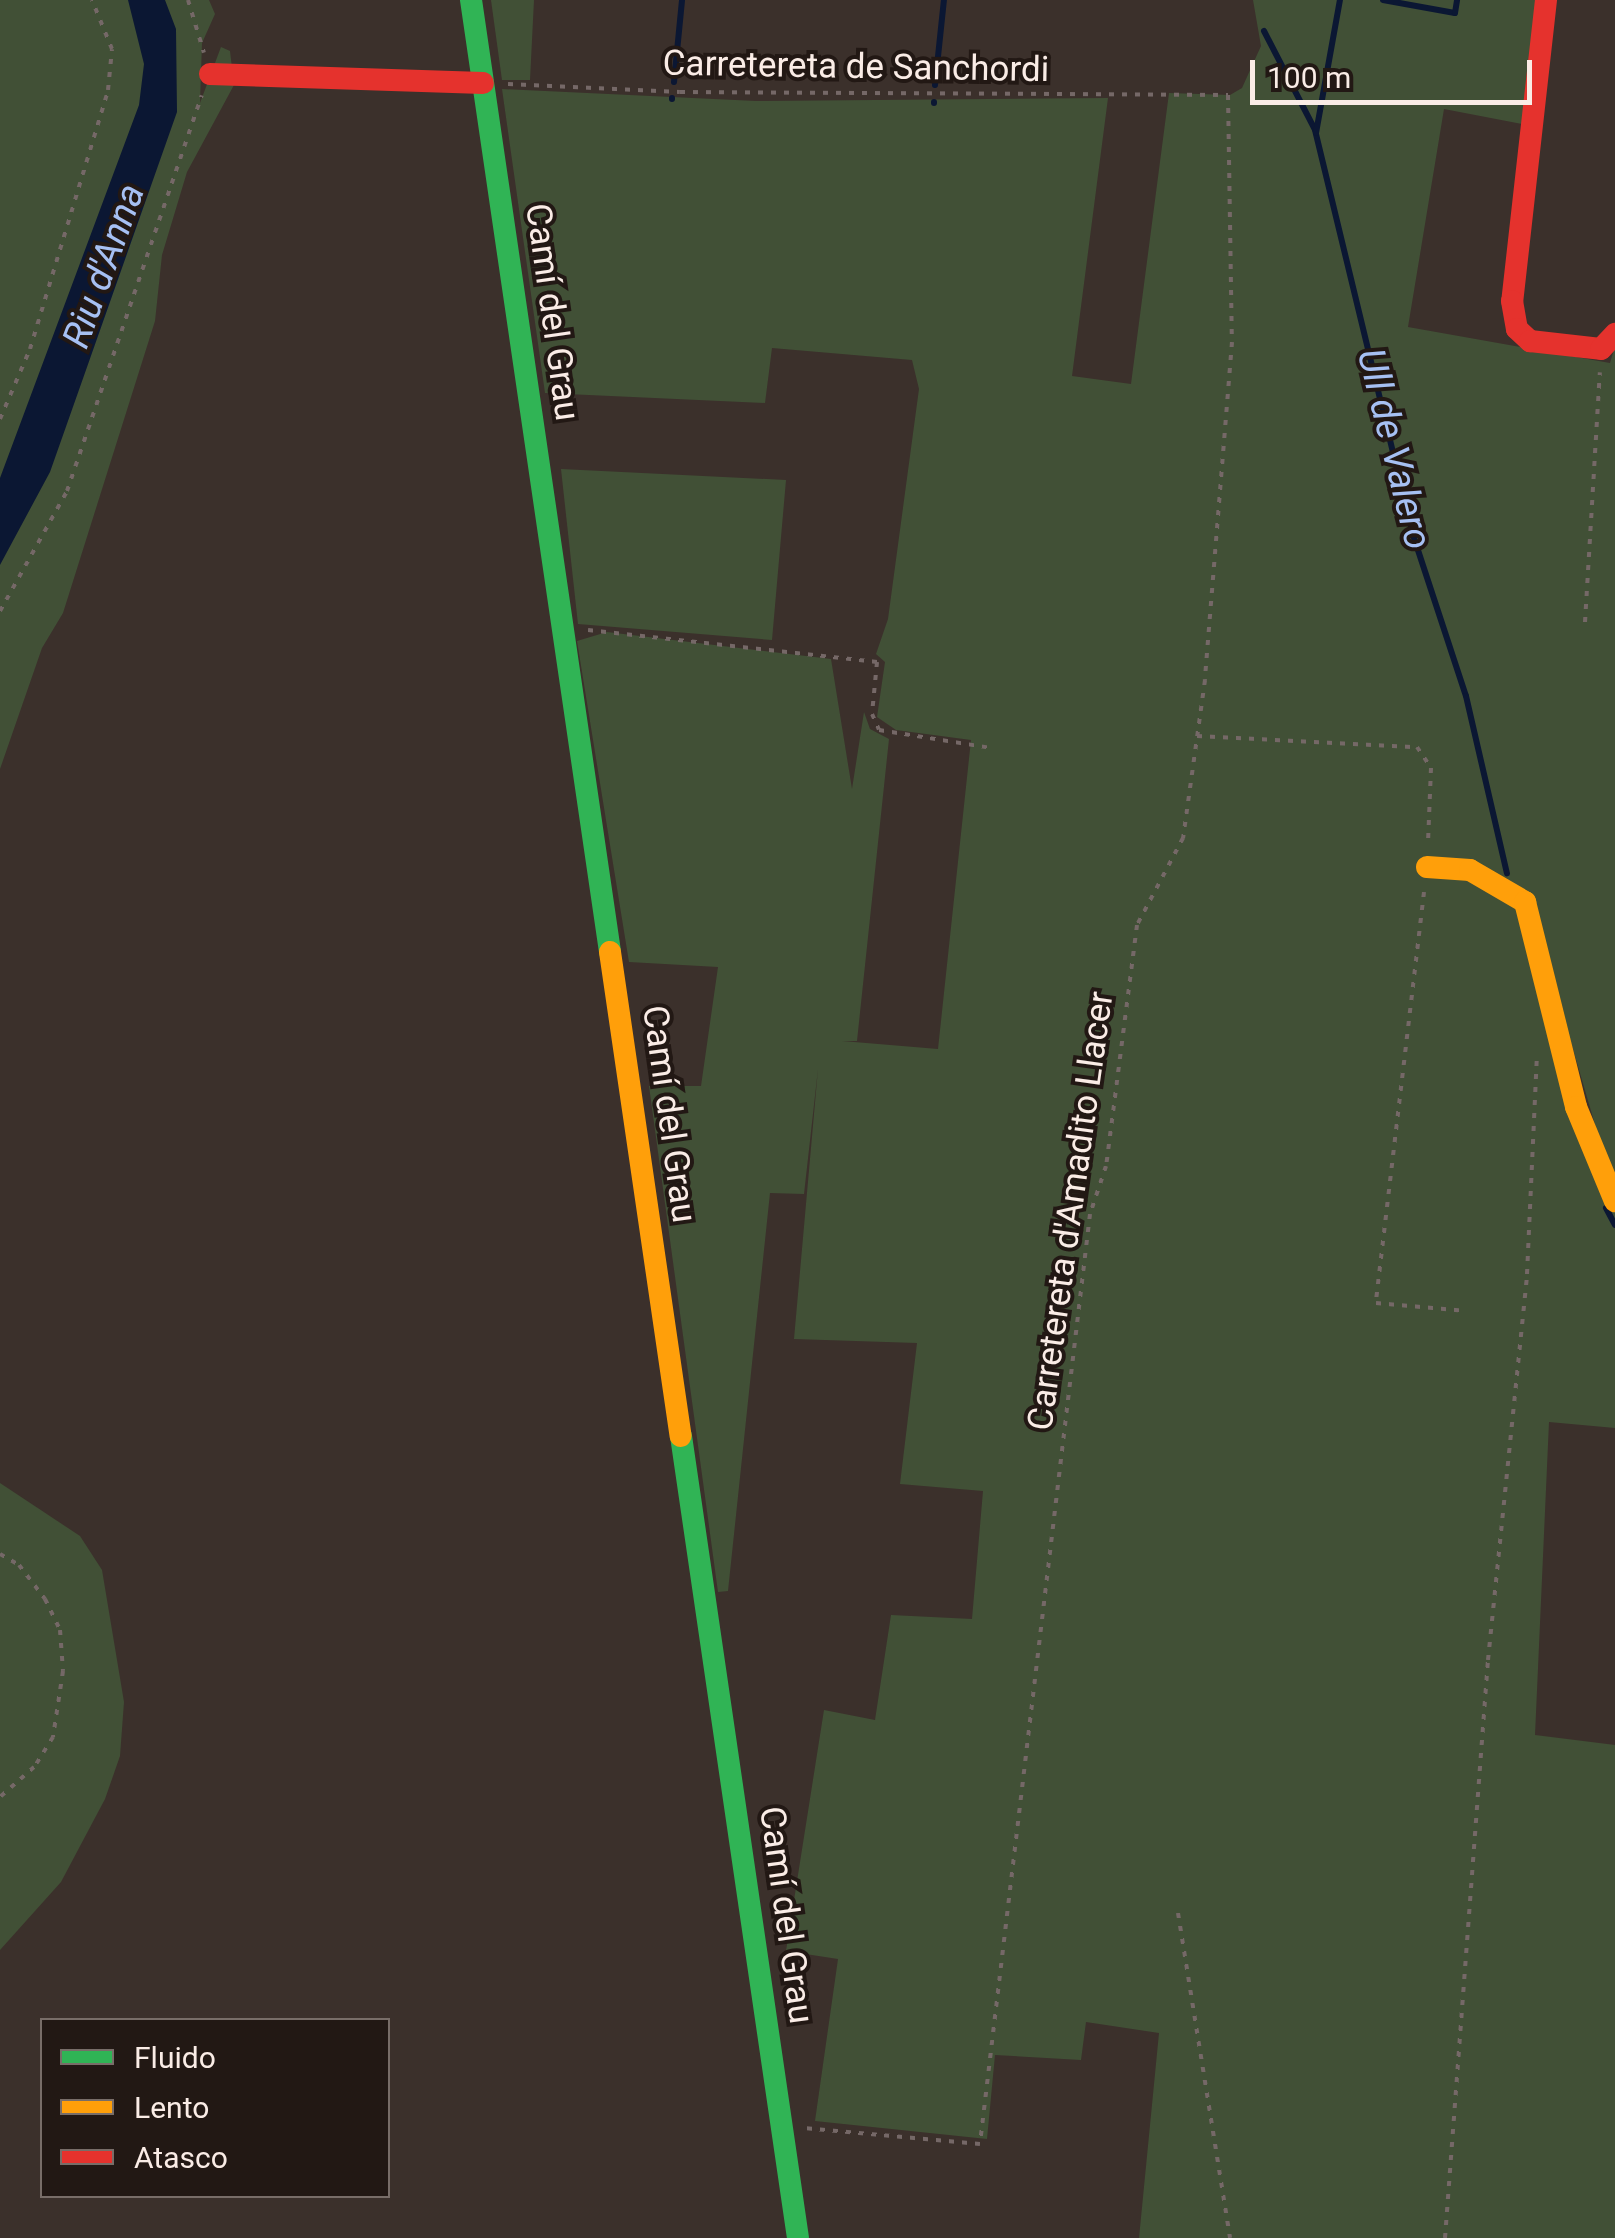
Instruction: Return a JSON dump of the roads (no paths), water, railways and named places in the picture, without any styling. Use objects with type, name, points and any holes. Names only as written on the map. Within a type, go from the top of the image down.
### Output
[{"type":"street","name":"Camí del Grau","points":[[471,0],[798,2238]]},
{"type":"street","points":[[1546,0],[1512,301],[1518,329],[1530,341],[1608,342]]},
{"type":"street","points":[[210,74],[483,82]]},
{"type":"street","points":[[1428,867],[1470,870],[1525,902],[1576,1107],[1615,1201]]},
{"type":"water","name":"Riu d'Anna","points":[[128,0],[165,0],[176,29],[177,112],[50,472],[0,565],[0,478],[139,105],[144,64]]},
{"type":"waterway","points":[[674,82],[682,0]]},
{"type":"waterway","points":[[935,85],[944,0]]},
{"type":"waterway","points":[[1316,133],[1340,0]]},
{"type":"waterway","points":[[1383,0],[1455,13],[1457,0]]},
{"type":"waterway","name":"Ull de Valero","points":[[1264,31],[1315,130],[1413,535],[1466,696],[1507,873]]},
{"type":"waterway","name":"Ull de Valero","points":[[1606,1208],[1615,1225]]}]
